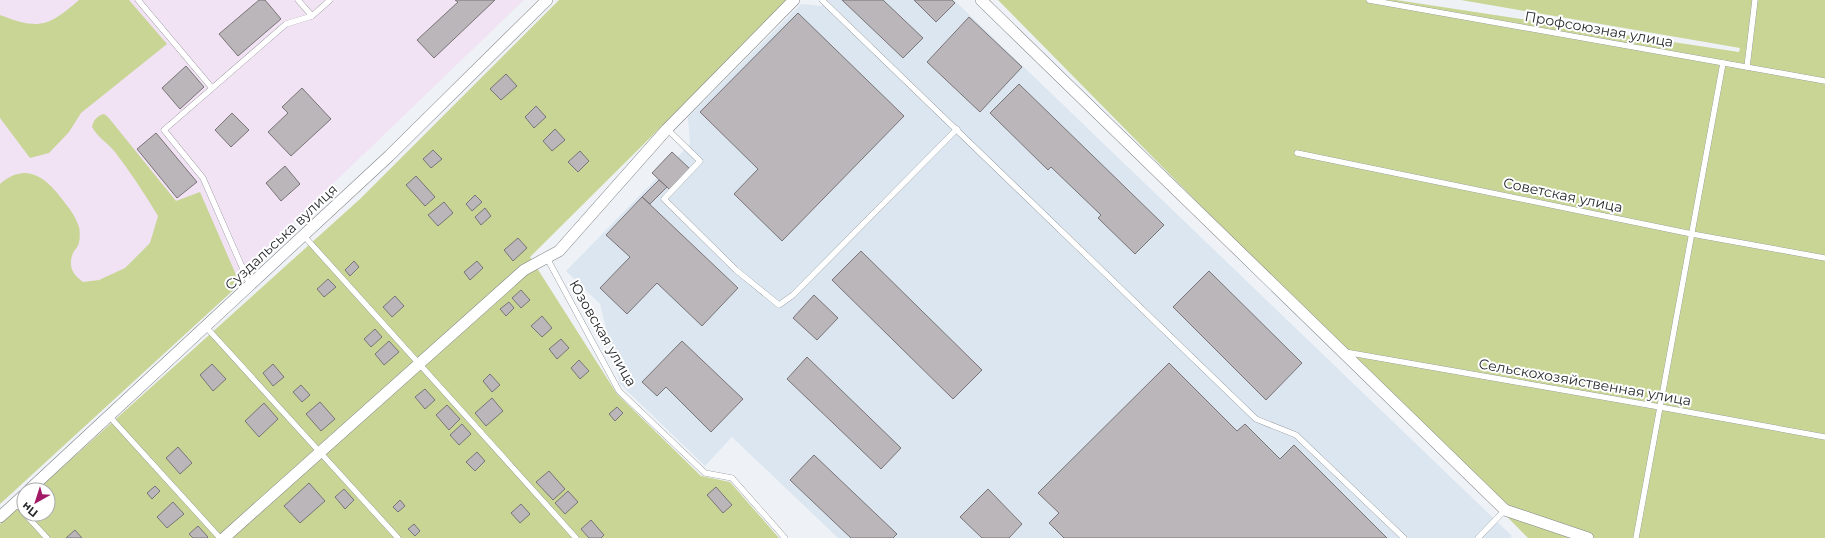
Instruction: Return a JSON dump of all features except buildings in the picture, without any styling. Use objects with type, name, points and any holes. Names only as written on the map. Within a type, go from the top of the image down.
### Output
[{"type":"street","name":"Суздальська вулиця","points":[[38,482],[390,156],[547,0]]},
{"type":"street","points":[[224,538],[524,270],[559,251],[667,129],[794,0]]},
{"type":"street","points":[[981,0],[1505,510],[1588,538]]},
{"type":"street","points":[[0,517],[15,503]]},
{"type":"lane","points":[[138,0],[212,88]]},
{"type":"lane","points":[[298,0],[312,16]]},
{"type":"lane","points":[[250,286],[203,178],[164,130],[286,24],[312,16],[330,0]]},
{"type":"lane","points":[[822,0],[1256,419],[1296,435],[1404,538]]},
{"type":"lane","name":"Профсоюзная улица","points":[[1369,0],[1825,81]]},
{"type":"lane","points":[[1747,67],[1755,0]]},
{"type":"lane","points":[[1636,538],[1723,63]]},
{"type":"lane","points":[[667,129],[700,161],[664,199],[736,270],[779,305],[793,295],[957,129]]},
{"type":"lane","name":"Советская улица","points":[[1297,153],[1692,234],[1825,258]]},
{"type":"lane","points":[[304,236],[576,538]]},
{"type":"lane","name":"Юзовская улица","points":[[547,258],[619,391],[705,473],[732,478],[785,538]]},
{"type":"lane","points":[[206,326],[398,538]]},
{"type":"lane","name":"Сельскохозяйственная улица","points":[[1341,352],[1825,437]]},
{"type":"lane","points":[[109,416],[220,538]]},
{"type":"lane","points":[[1478,538],[1505,510]]},
{"type":"lane","points":[[33,522],[47,538]]},
{"type":"shaded area","points":[[0,0],[524,0],[234,279],[0,495]]},
{"type":"shaded area","points":[[827,0],[954,0],[1512,536],[1510,538],[838,538],[732,437],[705,466],[620,384],[600,304],[566,271],[690,144],[688,117],[801,4],[821,6]]},
{"type":"green space","points":[[79,0],[129,0],[167,44],[81,113],[69,132],[49,153],[30,158],[0,118],[0,15],[24,23],[42,23],[51,21]]},
{"type":"green space","points":[[559,0],[789,0],[530,257],[617,394],[701,476],[730,482],[779,538],[0,538],[0,524],[16,509],[16,522],[56,522],[56,482],[46,482],[360,199]]},
{"type":"green space","points":[[998,0],[1396,0],[1739,52],[1740,48],[1461,0],[1825,0],[1825,538],[1528,538]]},
{"type":"green space","points":[[104,114],[108,117],[176,201],[200,192],[240,284],[24,482],[16,482],[16,489],[0,504],[0,184],[19,173],[28,173],[44,180],[58,194],[71,211],[79,227],[79,243],[73,253],[71,266],[76,276],[83,282],[99,280],[125,268],[150,243],[158,216],[121,160],[92,127],[99,116]]}]
